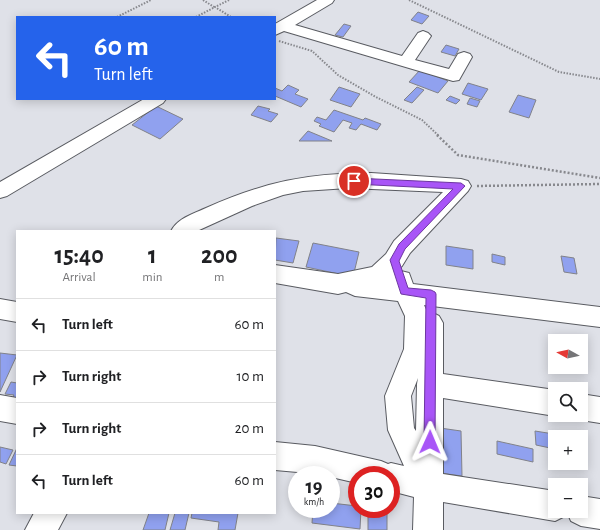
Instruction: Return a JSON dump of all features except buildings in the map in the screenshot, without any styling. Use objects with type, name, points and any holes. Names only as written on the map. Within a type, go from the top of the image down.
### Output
[{"type":"street","points":[[279,28],[327,0]]},
{"type":"street","points":[[279,28],[453,76],[464,57]]},
{"type":"street","points":[[406,62],[423,36]]},
{"type":"street","points":[[0,191],[155,100]]},
{"type":"street","points":[[183,230],[224,208],[283,188],[323,182],[369,181],[461,186]]},
{"type":"street","points":[[338,284],[378,276],[394,260],[402,247],[461,186]]},
{"type":"street","points":[[394,260],[404,291],[417,315],[416,349],[398,396],[401,430],[429,486]]},
{"type":"street","points":[[276,274],[338,284],[431,294],[600,317]]},
{"type":"street","points":[[428,530],[431,294]]},
{"type":"street","points":[[0,309],[16,312]]},
{"type":"street","points":[[430,384],[548,402]]},
{"type":"street","points":[[0,408],[16,412]]},
{"type":"street","points":[[588,408],[600,410]]},
{"type":"street","points":[[276,456],[348,468]]},
{"type":"street","points":[[400,479],[429,486],[548,505]]},
{"type":"street","points":[[588,512],[600,514]]},
{"type":"street","points":[[40,530],[51,514]]},
{"type":"path","points":[[118,16],[151,0]]},
{"type":"path","points":[[203,0],[229,16]]},
{"type":"path","points":[[198,16],[229,0]]},
{"type":"path","points":[[409,0],[559,72],[600,79]]},
{"type":"path","points":[[276,40],[312,51],[338,75],[374,96],[422,120],[458,155],[600,178]]},
{"type":"path","points":[[461,186],[600,184]]},
{"type":"route","points":[[354,181],[461,186],[402,247],[394,260],[404,291],[431,294],[430,442]]}]
